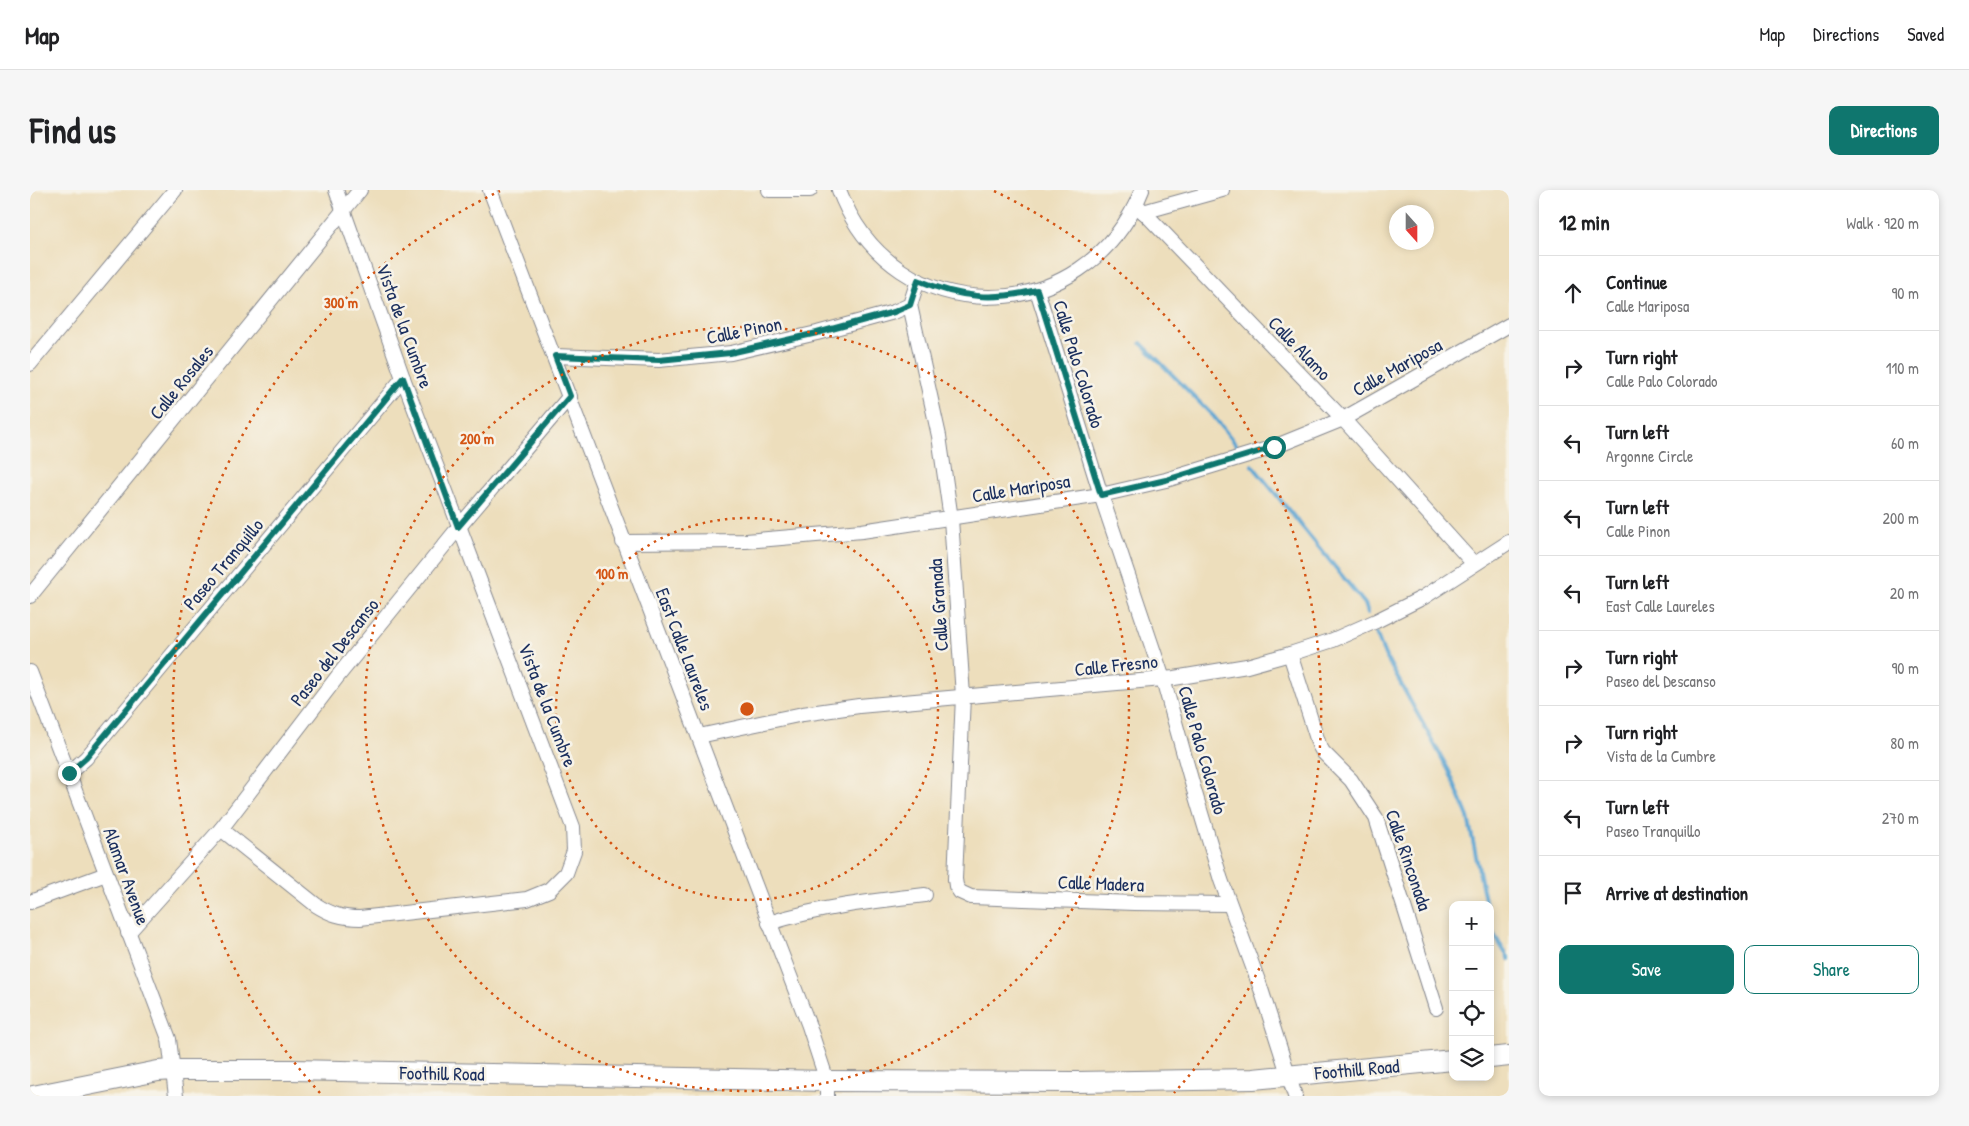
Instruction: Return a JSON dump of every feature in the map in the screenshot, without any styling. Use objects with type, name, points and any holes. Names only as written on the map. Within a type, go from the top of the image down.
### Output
[{"type":"main road","points":[[1494,1058],[1509,1056]]},
{"type":"main road","name":"Foothill Road","points":[[33,1096],[158,1071],[174,1070],[301,1070],[827,1088],[1229,1080],[1449,1060]]},
{"type":"street","points":[[30,364],[175,190]]},
{"type":"street","name":"Vista de la Cumbre","points":[[221,829],[316,905],[327,912],[346,918],[527,899],[549,890],[566,873],[574,851],[573,827],[505,644],[458,527],[336,190]]},
{"type":"street","name":"Calle Rosales","points":[[30,596],[360,190]]},
{"type":"street","name":"East Calle Laureles","points":[[490,190],[555,356],[623,542],[700,736],[809,1026],[827,1088]]},
{"type":"street","points":[[769,190],[810,190]]},
{"type":"street","points":[[839,190],[850,215],[868,241],[891,263],[918,280],[956,294],[976,297],[1004,296],[1037,290],[1072,275],[1103,251],[1140,208],[1142,190]]},
{"type":"street","points":[[1140,208],[1222,190]]},
{"type":"street","name":"Calle Alamo","points":[[1140,208],[1343,419],[1474,564]]},
{"type":"street","points":[[910,305],[918,280]]},
{"type":"street","name":"Calle Palo Colorado","points":[[1037,290],[1101,495],[1163,679],[1229,904],[1261,989],[1295,1096]]},
{"type":"street","name":"Calle Pinon","points":[[555,356],[659,360],[723,354],[817,333],[894,312],[910,305]]},
{"type":"street","name":"Calle Granada","points":[[910,305],[939,436],[951,519],[963,696],[955,879],[956,886],[960,892],[971,897]]},
{"type":"street","name":"Calle Mariposa","points":[[623,542],[746,541],[862,531],[1101,495],[1166,480],[1274,447],[1343,419],[1509,325]]},
{"type":"street","name":"Paseo Tranquillo","points":[[69,773],[86,758],[403,378]]},
{"type":"street","name":"Paseo del Descanso","points":[[128,933],[221,829],[338,676],[458,527],[570,396]]},
{"type":"street","name":"Calle Fresno","points":[[700,736],[803,714],[858,706],[1054,690],[1203,675],[1247,666],[1333,640],[1376,622],[1424,597],[1509,542]]},
{"type":"street","name":"Calle Rinconada","points":[[1290,654],[1319,745],[1323,752],[1351,780],[1376,818],[1409,917],[1436,1008]]},
{"type":"street","name":"Alamar Avenue","points":[[31,681],[69,773],[169,1039],[176,1096]]},
{"type":"street","points":[[30,902],[106,874]]},
{"type":"street","points":[[769,923],[803,912],[839,905],[925,896]]},
{"type":"street","name":"Calle Madera","points":[[971,897],[1124,903],[1229,904]]},
{"type":"waterway","points":[[1141,343],[1214,417],[1239,448]]},
{"type":"waterway","points":[[1252,465],[1365,604],[1368,613]]},
{"type":"waterway","points":[[1376,633],[1385,655],[1449,771],[1468,817],[1485,901]]},
{"type":"waterway","points":[[1494,935],[1509,959]]},
{"type":"route","points":[[69,773],[86,758],[403,378],[458,527],[570,396],[555,356],[659,360],[699,358],[730,353],[817,333],[894,312],[910,305],[918,280],[956,294],[976,297],[1017,295],[1037,290],[1101,495],[1166,480],[1274,447]]}]
